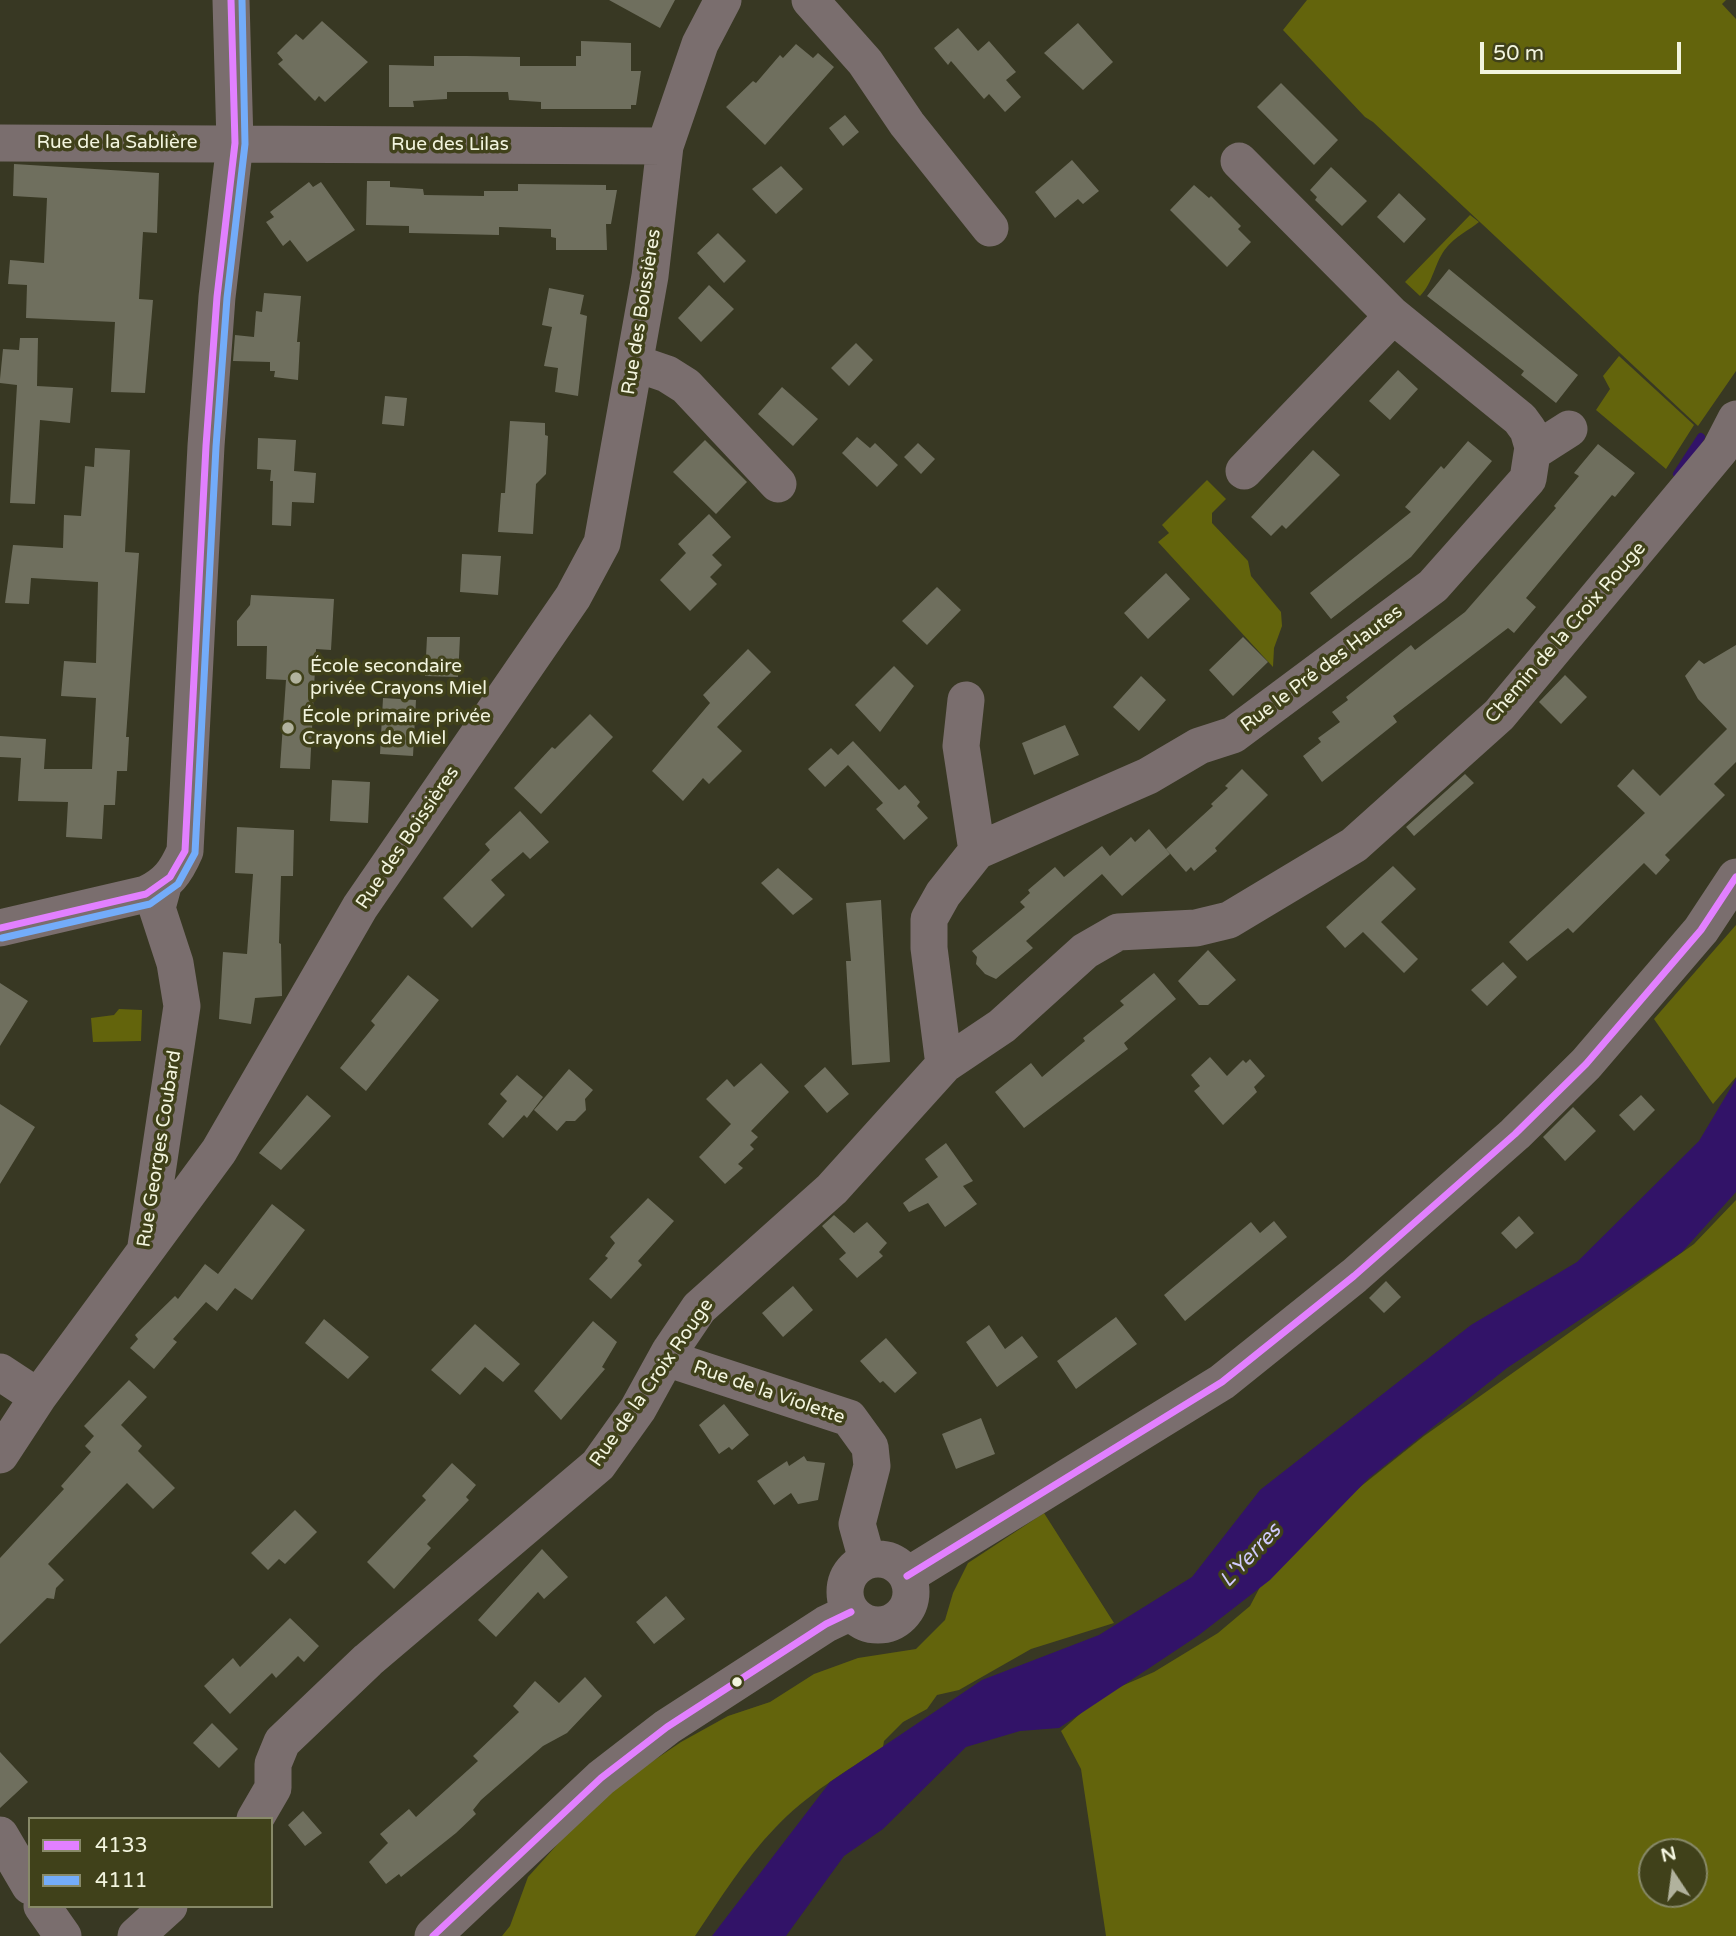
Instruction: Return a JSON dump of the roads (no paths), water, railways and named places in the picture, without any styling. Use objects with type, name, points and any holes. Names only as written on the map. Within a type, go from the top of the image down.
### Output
[{"type":"street","points":[[0,928],[128,899],[163,886],[176,871],[185,851],[210,392],[217,297],[235,143],[231,0]]},
{"type":"street","name":"Rue des Boissières","points":[[145,1254],[219,1151],[360,907],[573,597],[602,543],[650,275],[665,146],[700,44],[723,0]]},
{"type":"street","points":[[810,0],[865,62],[907,124],[990,229]]},
{"type":"street","name":"Rue de la Sablière","points":[[0,143],[235,143]]},
{"type":"street","name":"Rue des Lilas","points":[[235,143],[665,146]]},
{"type":"street","points":[[1239,161],[1393,316],[1520,418],[1528,430],[1533,452],[1569,429]]},
{"type":"street","points":[[1244,471],[1393,316]]},
{"type":"street","points":[[635,363],[667,374],[686,386],[778,484]]},
{"type":"street","name":"Chemin de la Croix Rouge","points":[[944,1065],[1002,1026],[1085,951],[1118,932],[1196,929],[1229,920],[1354,845],[1499,715],[1720,450],[1736,419]]},
{"type":"street","name":"Rue le Pré des Hautes","points":[[944,1065],[929,948],[929,919],[943,894],[976,851],[1148,776],[1199,746],[1233,735],[1433,586],[1528,479],[1533,452]]},
{"type":"street","points":[[966,700],[961,746],[976,851]]},
{"type":"street","points":[[907,1576],[1222,1382],[1354,1276],[1515,1134],[1586,1064],[1701,930],[1736,877]]},
{"type":"street","name":"Rue Georges Coubard","points":[[0,1455],[38,1396],[145,1254],[182,1006],[175,963],[157,908],[163,886]]},
{"type":"street","name":"Rue de la Croix Rouge","points":[[256,1817],[273,1788],[273,1764],[282,1742],[368,1660],[598,1465],[638,1409],[670,1351],[699,1308],[832,1189],[944,1065]]},
{"type":"street","name":"Rue de la Violette","points":[[670,1351],[681,1363],[849,1418],[870,1447],[872,1466],[856,1524],[867,1560]]},
{"type":"street","points":[[0,1373],[38,1396]]},
{"type":"street","points":[[877,1558],[894,1563],[907,1576],[911,1598],[900,1616],[891,1622],[869,1624],[851,1612],[846,1602],[846,1582],[858,1565],[877,1558]]},
{"type":"street","points":[[433,1936],[601,1778],[667,1727],[851,1612]]},
{"type":"street","points":[[0,1835],[28,1883]]},
{"type":"street","points":[[43,1908],[63,1936]]},
{"type":"street","points":[[136,1936],[167,1908]]},
{"type":"water","name":"L'Yerres","points":[[1736,1079],[1736,1192],[1682,1252],[1507,1368],[1369,1478],[1270,1580],[1199,1635],[1059,1728],[1020,1731],[966,1747],[883,1829],[844,1856],[786,1936],[712,1936],[830,1782],[982,1680],[1099,1635],[1192,1577],[1260,1490],[1471,1325],[1577,1262],[1699,1141]]},
{"type":"waterway","points":[[1677,474],[1701,437]]},
{"type":"place","name":"École secondaire privée Crayons Miel","points":[[296,678]]},
{"type":"place","name":"École primaire privée Crayons de Miel","points":[[288,728]]}]
